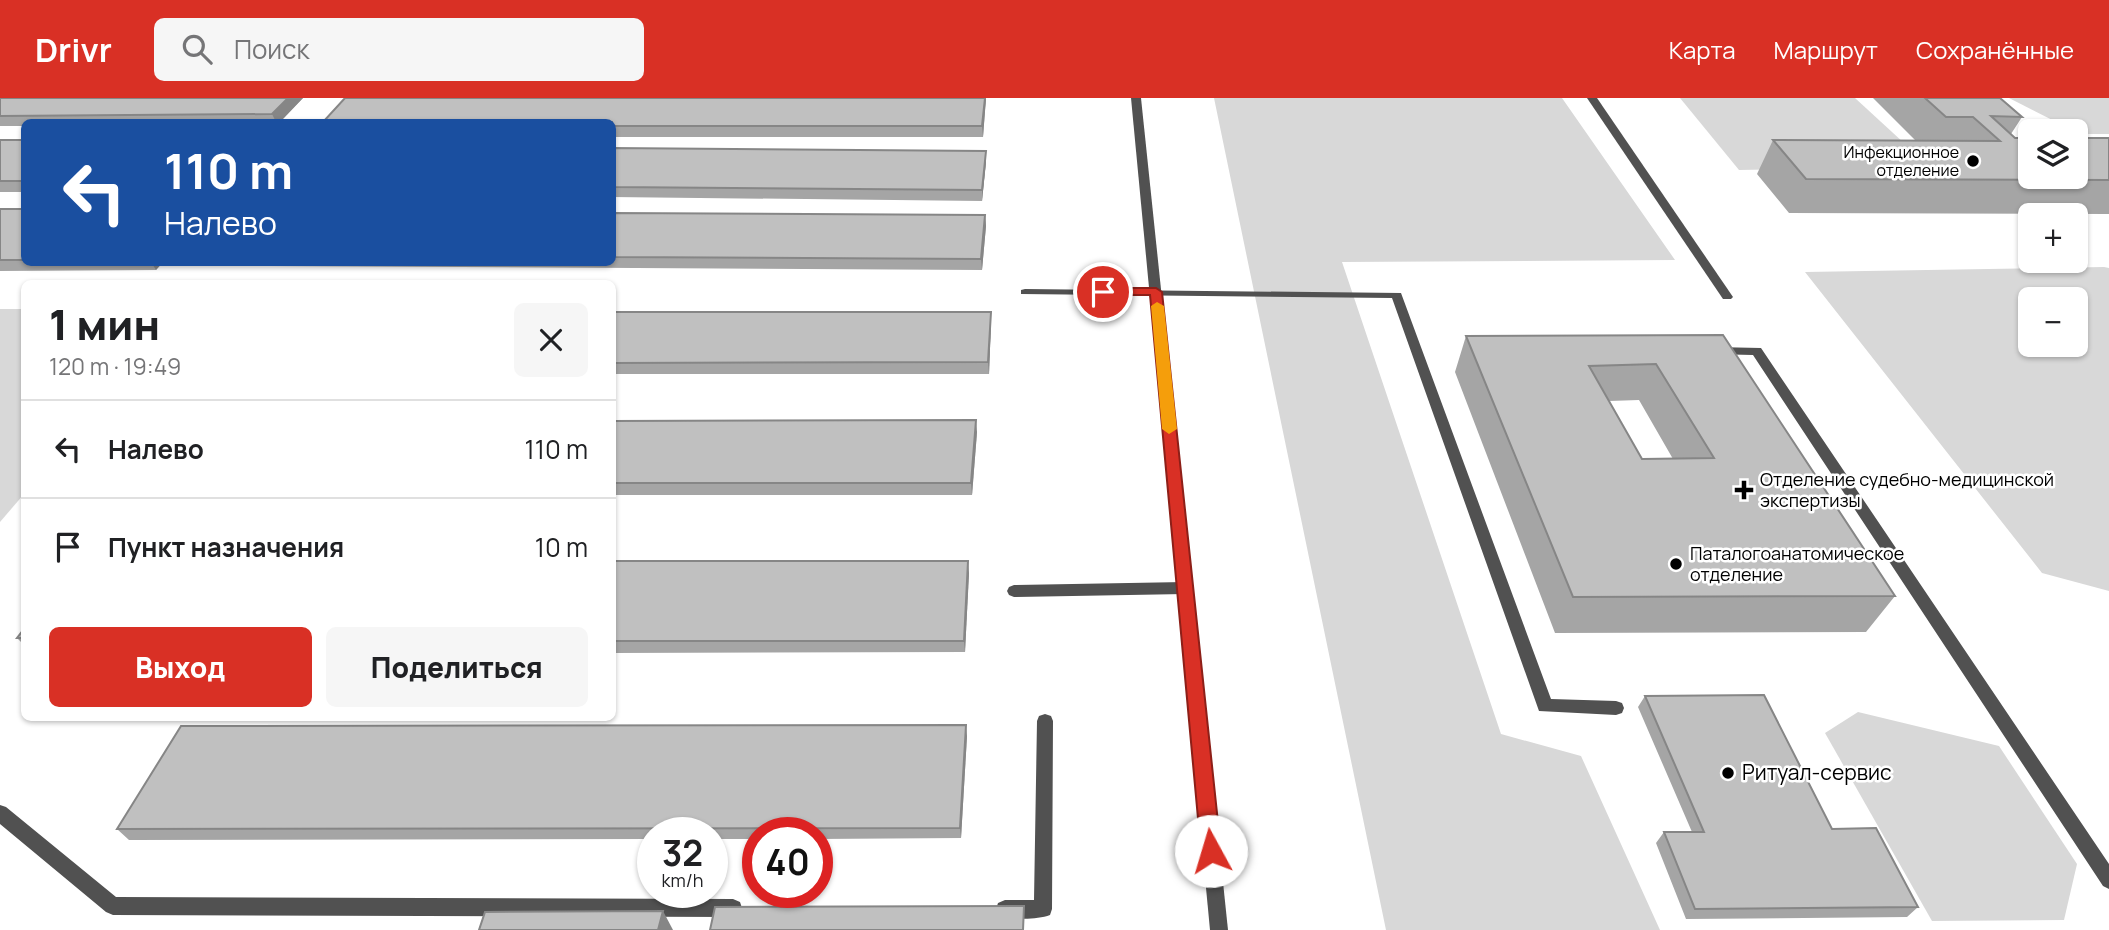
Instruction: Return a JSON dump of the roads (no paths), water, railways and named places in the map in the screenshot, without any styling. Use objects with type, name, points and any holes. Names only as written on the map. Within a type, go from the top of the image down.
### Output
[{"type":"street","points":[[1136,98],[1219,930]]},
{"type":"street","points":[[1592,98],[1727,297]]},
{"type":"street","points":[[1025,292],[1397,295],[1545,706],[1616,708]]},
{"type":"street","points":[[1704,351],[1757,351],[2109,880]]},
{"type":"street","points":[[1014,591],[1185,588]]},
{"type":"street","points":[[988,909],[1043,909],[1045,721]]},
{"type":"street","points":[[0,813],[113,906],[742,908]]},
{"type":"place","name":"Инфекционное отделение","points":[[1973,161]]},
{"type":"place","name":"Отделение судебно-медицинской экспертизы","points":[[1744,490]]},
{"type":"place","name":"Паталогоанатомическое отделение","points":[[1676,564]]},
{"type":"place","name":"Ритуал-сервис","points":[[1728,773]]}]
